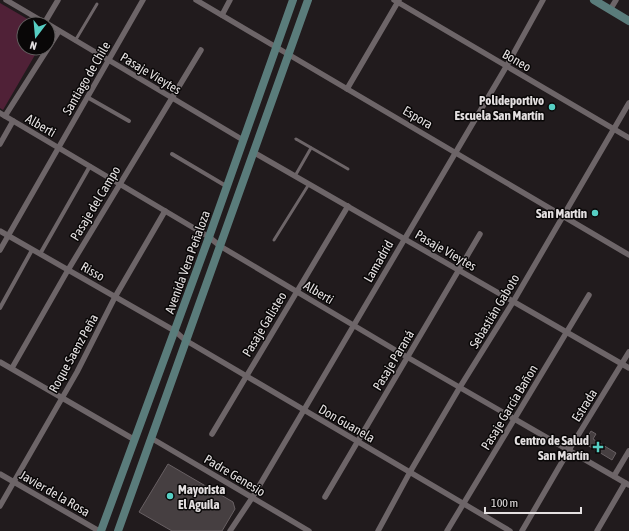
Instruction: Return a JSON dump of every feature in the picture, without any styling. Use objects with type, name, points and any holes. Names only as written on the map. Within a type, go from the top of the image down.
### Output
[{"type":"main road","name":"Avenida Vera Peñaloza","points":[[100,531],[175,331],[294,0]]},
{"type":"main road","name":"Avenida Vera Peñaloza","points":[[118,531],[185,340],[308,0]]},
{"type":"main road","points":[[594,0],[629,21]]},
{"type":"street","name":"Pasaje Vieytes","points":[[6,0],[33,16]]},
{"type":"street","points":[[51,16],[58,0]]},
{"type":"street","name":"Santiago de Chile","points":[[0,250],[143,0]]},
{"type":"street","name":"Espora","points":[[196,0],[629,255]]},
{"type":"street","points":[[222,15],[230,0]]},
{"type":"street","name":"Lamadrid","points":[[230,531],[252,498],[304,410],[506,66],[543,0]]},
{"type":"street","points":[[610,10],[616,0]]},
{"type":"street","points":[[347,89],[397,1]]},
{"type":"street","name":"Boneo","points":[[397,1],[629,138]]},
{"type":"street","name":"Pasaje Vieytes","points":[[56,29],[243,140]]},
{"type":"street","points":[[2,115],[59,31]]},
{"type":"street","name":"Pasaje del Campo","points":[[12,368],[119,184],[173,99],[201,50]]},
{"type":"street","points":[[87,97],[128,121]]},
{"type":"street","name":"Sebastián Gaboto","points":[[378,531],[410,472],[460,387],[513,302],[629,103]]},
{"type":"street","name":"Alberti","points":[[2,115],[59,147],[209,237],[220,246],[407,357],[627,484]]},
{"type":"street","points":[[0,144],[13,121]]},
{"type":"street","name":"Pasaje Vieytes","points":[[253,152],[629,368]]},
{"type":"street","points":[[172,154],[226,186]]},
{"type":"street","points":[[40,254],[90,166]]},
{"type":"street","name":"Pasaje Galisteo","points":[[212,434],[348,206]]},
{"type":"street","name":"Roque Saenz Peña","points":[[0,506],[77,372],[115,297],[165,211]]},
{"type":"street","name":"Risso","points":[[0,231],[175,331]]},
{"type":"street","name":"Pasaje Paraná","points":[[325,497],[480,234]]},
{"type":"street","points":[[0,308],[32,250]]},
{"type":"street","name":"Pasaje García Bañon","points":[[448,531],[589,295]]},
{"type":"street","name":"Don Guanela","points":[[175,331],[185,340],[510,531]]},
{"type":"street","name":"Estrada","points":[[522,531],[569,450],[629,352]]},
{"type":"street","points":[[0,362],[134,440]]},
{"type":"street","name":"Padre Genesio","points":[[151,438],[309,531]]},
{"type":"street","points":[[614,476],[629,451]]},
{"type":"street","name":"Javier de la Rosa","points":[[0,474],[100,531]]},
{"type":"street","points":[[597,531],[627,484]]},
{"type":"lane","points":[[75,41],[97,4]]},
{"type":"lane","points":[[296,139],[348,169]]},
{"type":"lane","points":[[295,176],[311,148]]},
{"type":"lane","points":[[274,240],[309,184]]},
{"type":"shaded area","points":[[0,3],[22,16],[16,16],[16,56],[34,56],[3,110],[0,108]]},
{"type":"building","name":"Centro de Salud San Martín","points":[[591,431],[596,434],[593,439],[616,453],[612,460],[584,443]]},
{"type":"building","points":[[168,464],[233,502],[235,509],[222,531],[172,531],[139,512]]},
{"type":"place","name":"Polideportivo Escuela San Martín","points":[[552,107]]},
{"type":"place","name":"San Martin","points":[[595,213]]},
{"type":"place","name":"Centro de Salud San Martín","points":[[598,447]]},
{"type":"place","name":"Mayorista El Aguila","points":[[170,496]]}]
